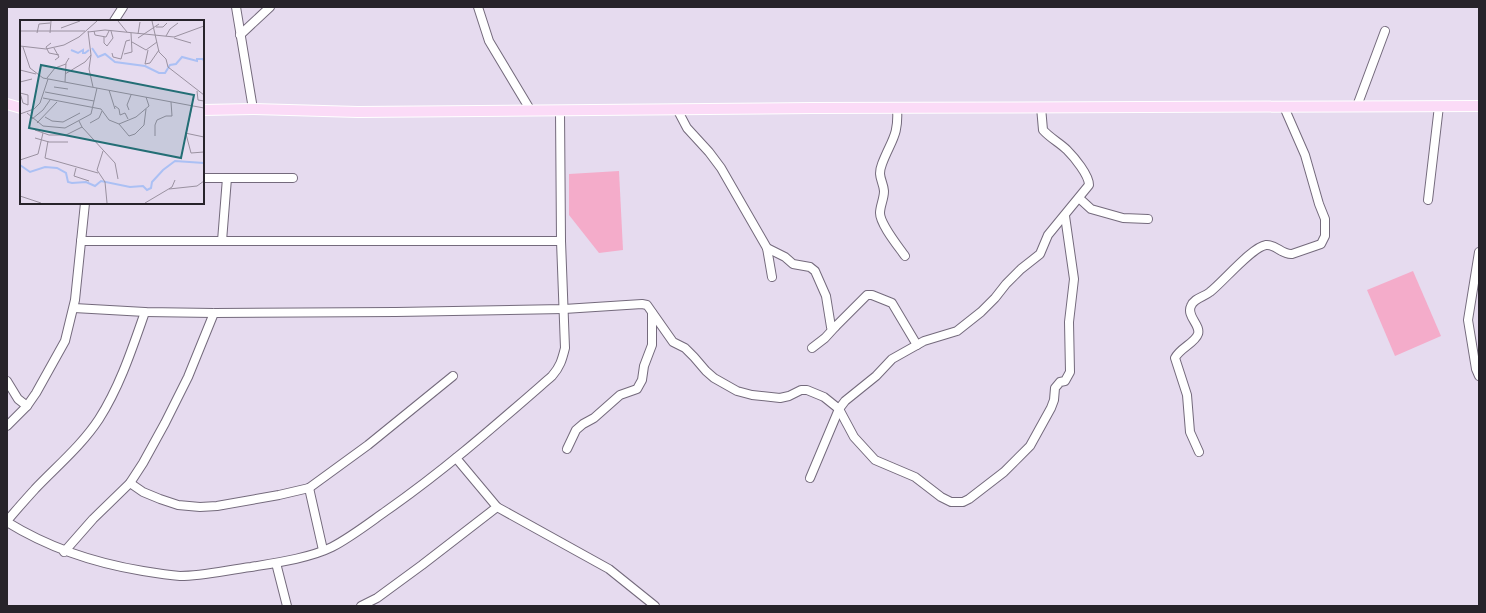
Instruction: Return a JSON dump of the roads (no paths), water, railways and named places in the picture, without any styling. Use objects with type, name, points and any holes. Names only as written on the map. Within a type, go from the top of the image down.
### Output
[{"type":"main road","points":[[7,104],[20,108]]},
{"type":"main road","points":[[204,110],[253,109],[358,112],[1041,107],[1479,106]]},
{"type":"street","points":[[115,20],[123,7]]},
{"type":"street","points":[[236,7],[253,109]]},
{"type":"street","points":[[240,35],[270,7]]},
{"type":"street","points":[[478,7],[489,41],[531,111]]},
{"type":"street","points":[[1357,106],[1385,31]]},
{"type":"street","points":[[1428,200],[1439,106]]},
{"type":"street","points":[[810,478],[839,409],[845,401],[876,376],[892,359],[917,344],[957,331],[981,312],[1016,274],[1040,254],[1048,235],[1089,185],[1089,180],[1067,150],[1043,130],[1041,107]]},
{"type":"street","points":[[1199,452],[1190,432],[1189,401],[1175,358],[1177,354],[1199,334],[1191,314],[1191,305],[1212,290],[1241,263],[1262,247],[1269,245],[1287,254],[1292,254],[1321,244],[1325,236],[1325,219],[1319,204],[1305,155],[1284,107]]},
{"type":"street","points":[[897,108],[898,123],[893,142],[880,173],[880,181],[884,193],[880,211],[882,221],[905,256]]},
{"type":"street","points":[[677,109],[687,128],[722,168],[767,248],[772,277]]},
{"type":"street","points":[[146,312],[127,363],[113,394],[98,419],[81,443],[35,489],[7,521],[22,531],[64,552],[122,568],[181,576],[276,563],[323,550],[340,542],[405,497],[456,458],[513,410],[559,368],[565,348],[561,241],[560,111]]},
{"type":"street","points":[[204,178],[293,178]]},
{"type":"street","points":[[222,241],[226,178]]},
{"type":"street","points":[[1079,198],[1091,209],[1123,218],[1148,220]]},
{"type":"street","points":[[7,426],[27,406],[40,387],[65,341],[74,308],[85,204]]},
{"type":"street","points":[[74,308],[146,312],[214,313],[564,309],[642,304],[647,305],[672,342],[685,348],[714,378],[736,391],[752,396],[780,398],[789,396],[801,390],[807,390],[824,397],[839,409],[854,437],[875,460],[915,477],[941,497],[951,502],[963,502],[1004,472],[1030,446],[1051,408],[1054,400],[1055,388],[1060,382],[1065,381],[1070,372],[1070,322],[1074,279],[1065,216]]},
{"type":"street","points":[[81,241],[561,241]]},
{"type":"street","points":[[767,248],[785,257],[793,264],[810,267],[815,271],[826,296],[829,326],[832,328],[835,327]]},
{"type":"street","points":[[1478,372],[1468,320],[1479,252]]},
{"type":"street","points":[[812,348],[825,338],[867,295],[872,295],[892,303],[917,344]]},
{"type":"street","points":[[566,449],[576,430],[594,418],[620,395],[637,389],[642,380],[644,366],[652,345],[652,312]]},
{"type":"street","points":[[64,552],[93,519],[130,483],[175,403],[191,370],[214,313]]},
{"type":"street","points":[[130,483],[143,492],[160,499],[178,505],[200,507],[217,506],[309,488],[368,444],[453,376]]},
{"type":"street","points":[[7,381],[18,399],[27,406]]},
{"type":"street","points":[[456,458],[497,507],[610,569],[656,606]]},
{"type":"street","points":[[309,488],[323,550]]},
{"type":"street","points":[[360,606],[377,598],[422,566],[497,507]]},
{"type":"street","points":[[276,563],[287,606]]}]
